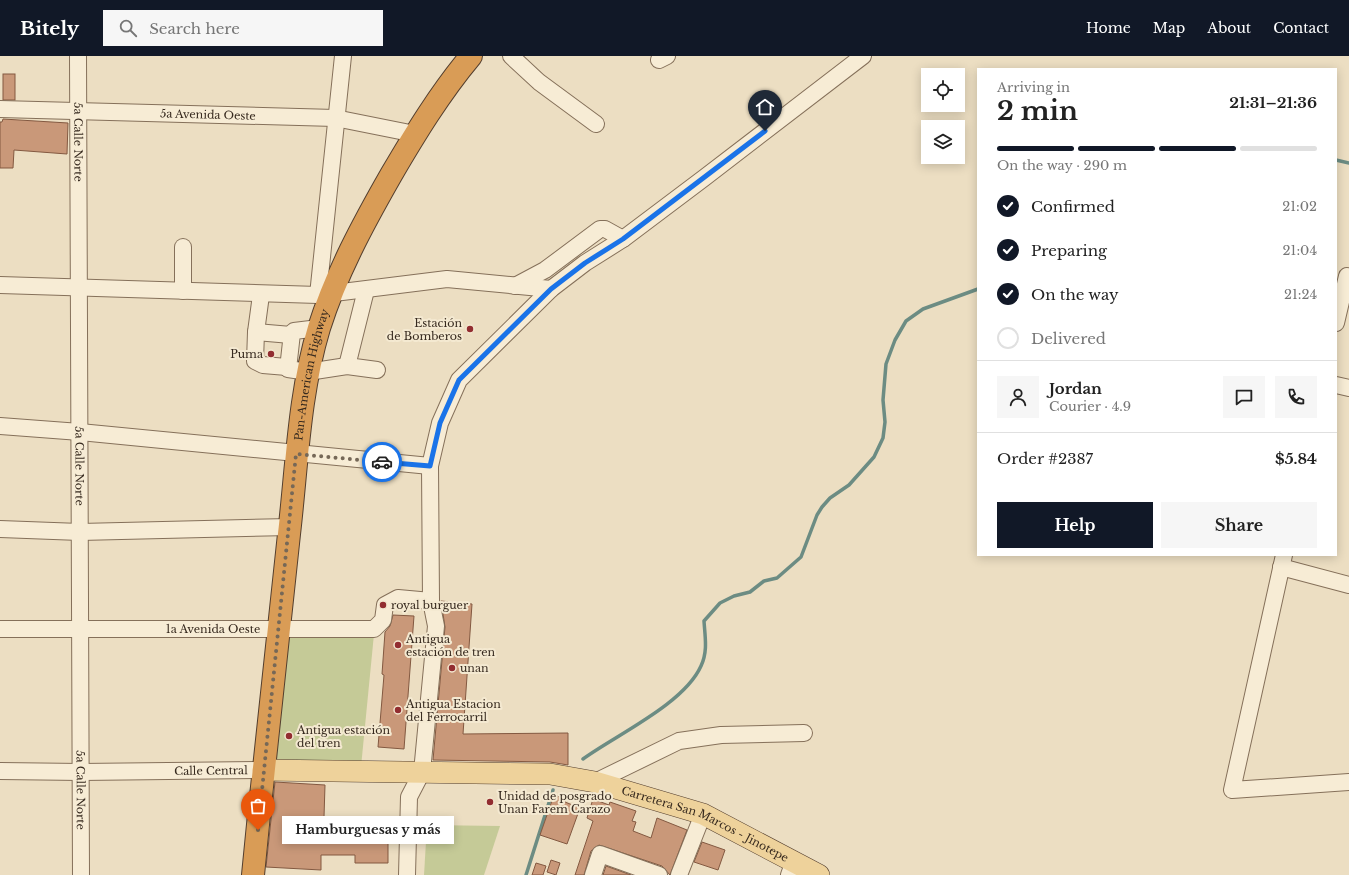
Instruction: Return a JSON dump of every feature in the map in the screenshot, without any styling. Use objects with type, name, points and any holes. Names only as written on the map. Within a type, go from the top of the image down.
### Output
[{"type":"highway","name":"Pan-American Highway","points":[[254,875],[290,527],[296,454],[308,372],[319,328],[324,295],[415,134],[435,102],[470,56]]},
{"type":"main road","name":"Calle Central","points":[[264,770],[422,772]]},
{"type":"main road","name":"Carretera San Marcos - Jinotepe","points":[[422,772],[550,774],[595,782],[703,814],[791,868],[819,875]]},
{"type":"street","name":"5a Calle Norte","points":[[78,56],[81,875]]},
{"type":"street","points":[[324,295],[335,118],[343,56]]},
{"type":"street","points":[[408,875],[409,797],[422,772],[436,626],[431,601],[430,466],[440,423],[459,380],[551,289],[585,263],[623,239],[863,56]]},
{"type":"street","points":[[515,58],[539,82],[596,124]]},
{"type":"street","name":"5a Avenida Oeste","points":[[0,109],[335,118],[415,134]]},
{"type":"street","points":[[515,286],[545,270],[600,229],[605,229],[623,239]]},
{"type":"street","points":[[183,247],[183,291]]},
{"type":"street","points":[[1337,317],[1344,276]]},
{"type":"street","points":[[0,286],[324,295],[447,279],[551,289]]},
{"type":"street","points":[[347,366],[366,290]]},
{"type":"street","points":[[261,294],[256,332],[255,361],[263,365],[287,367],[289,370],[308,372],[347,366],[377,370]]},
{"type":"street","points":[[287,367],[291,335],[294,331],[319,328]]},
{"type":"street","points":[[256,332],[291,335]]},
{"type":"street","points":[[1337,386],[1349,388]]},
{"type":"street","points":[[0,426],[80,432],[430,466]]},
{"type":"street","points":[[0,529],[80,532],[290,527]]},
{"type":"street","points":[[1348,779],[1232,790],[1283,561],[1349,585]]},
{"type":"street","name":"1a Avenida Oeste","points":[[0,629],[374,629],[382,620],[385,605],[398,598],[431,601]]},
{"type":"street","points":[[595,782],[679,741],[721,735],[804,733]]},
{"type":"street","name":"Calle Central","points":[[0,771],[81,772],[264,770]]},
{"type":"street","points":[[680,875],[703,814]]},
{"type":"street","points":[[593,875],[600,854],[659,875]]},
{"type":"green space","points":[[374,634],[361,767],[269,764],[285,635]]},
{"type":"green space","points":[[427,825],[500,826],[484,875],[424,875]]},
{"type":"building","points":[[3,74],[15,74],[15,100],[3,100]]},
{"type":"building","points":[[3,119],[68,123],[67,154],[14,150],[13,168],[0,168],[0,122],[2,122]]},
{"type":"building","name":"unan","points":[[441,601],[472,604],[463,734],[568,733],[568,765],[550,762],[433,760],[445,627]]},
{"type":"building","points":[[393,615],[414,616],[404,749],[378,747],[384,675],[382,674],[385,632],[390,626]]},
{"type":"building","points":[[275,782],[325,785],[324,817],[370,817],[370,829],[388,829],[388,863],[355,863],[355,855],[321,855],[321,870],[266,867]]},
{"type":"building","points":[[554,795],[566,799],[565,802],[580,808],[567,844],[540,835]]},
{"type":"building","points":[[593,799],[609,805],[610,802],[636,811],[632,821],[636,822],[633,831],[651,838],[657,818],[687,830],[670,875],[662,866],[599,845],[591,851],[584,875],[575,875],[593,821],[587,818]]},
{"type":"building","points":[[702,842],[725,850],[718,870],[694,862]]},
{"type":"building","points":[[551,860],[560,863],[556,875],[547,872]]},
{"type":"building","points":[[536,863],[546,866],[543,875],[532,875]]},
{"type":"building","points":[[606,866],[631,875],[603,875]]},
{"type":"waterway","points":[[1337,160],[1349,163]]},
{"type":"waterway","points":[[583,759],[665,706],[692,680],[701,666],[705,655],[706,644],[704,621],[720,603],[734,596],[750,592],[764,581],[777,578],[801,557],[817,515],[822,507],[830,498],[849,485],[874,457],[883,438],[885,422],[883,400],[886,364],[895,340],[906,321],[923,309],[977,289]]},
{"type":"waterway","points":[[526,875],[553,790]]},
{"type":"way so far","points":[[258,830],[290,527],[296,454],[382,462]]},
{"type":"place","name":"Estación de Bomberos","points":[[470,329]]},
{"type":"place","name":"Puma","points":[[271,354]]},
{"type":"place","name":"royal burguer","points":[[383,605]]},
{"type":"place","name":"Antigua estación de tren","points":[[398,645]]},
{"type":"place","name":"unan","points":[[452,668]]},
{"type":"place","name":"Antigua Estacion del Ferrocarril","points":[[398,710]]},
{"type":"place","name":"Antigua estación del tren","points":[[289,736]]},
{"type":"place","name":"Unidad de posgrado Unan Farem Carazo","points":[[490,802]]},
{"type":"place","name":"Hamburguesas y más","points":[[258,830]]},
{"type":"route","points":[[382,462],[430,466],[440,423],[459,380],[551,289],[585,263],[623,239],[765,131]]}]
